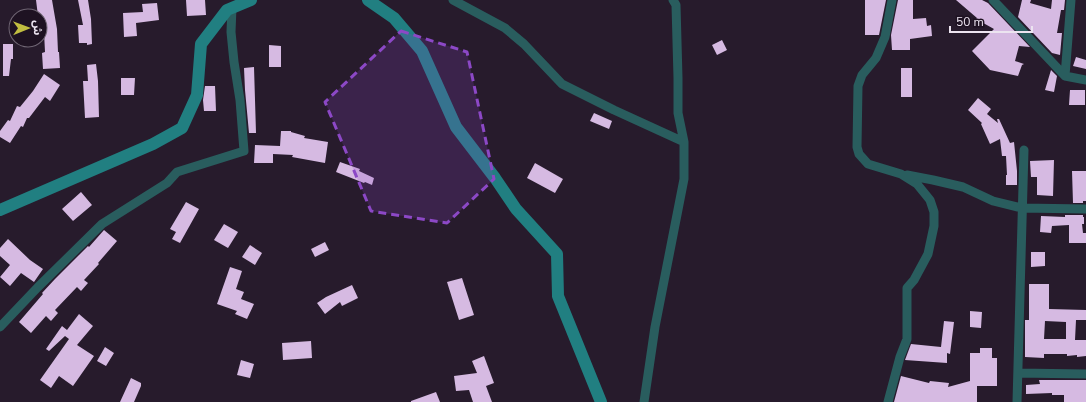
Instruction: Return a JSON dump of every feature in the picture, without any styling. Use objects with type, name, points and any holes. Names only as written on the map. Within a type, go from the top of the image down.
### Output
[{"type":"main road","points":[[0,210],[153,144],[182,128],[196,95],[201,44],[226,10],[251,0]]},
{"type":"main road","points":[[368,0],[394,18],[422,51],[456,127],[495,178],[516,210],[557,254],[558,296],[601,402]]},
{"type":"street","points":[[453,0],[506,28],[524,44],[562,84],[684,142]]},
{"type":"street","points":[[644,402],[655,327],[684,179],[684,142],[678,113],[676,5],[673,0]]},
{"type":"street","points":[[892,0],[885,37],[876,58],[862,75],[858,86],[857,146],[859,154],[868,164],[901,174],[963,187],[993,201],[1022,208],[1086,209]]},
{"type":"street","points":[[993,0],[1065,76],[1086,80]]},
{"type":"street","points":[[1003,11],[1004,0]]},
{"type":"street","points":[[1065,76],[1072,0]]},
{"type":"street","points":[[0,327],[102,224],[167,183],[177,172],[244,151],[240,100],[231,32],[232,8]]},
{"type":"street","points":[[1017,402],[1024,150]]},
{"type":"street","points":[[888,402],[900,357],[908,339],[907,288],[914,280],[928,254],[934,226],[934,212],[930,200],[917,184],[901,174]]},
{"type":"street","points":[[1018,372],[1086,374]]},
{"type":"highlighted area","points":[[401,31],[467,52],[494,179],[447,223],[371,211],[325,102]]},
{"type":"building","points":[[36,0],[52,0],[57,29],[60,68],[43,69],[42,53],[45,52],[45,48],[48,48],[48,8],[37,8]]},
{"type":"building","points":[[78,0],[88,0],[91,19],[92,44],[87,45],[87,43],[79,43],[78,25],[83,25]]},
{"type":"building","points":[[186,0],[205,0],[206,15],[187,16]]},
{"type":"building","points":[[865,0],[886,0],[879,35],[865,35]]},
{"type":"building","points":[[898,0],[913,0],[913,19],[926,18],[927,26],[931,25],[932,36],[910,39],[910,50],[892,50],[891,35]]},
{"type":"building","points":[[956,0],[982,0],[988,3],[1030,47],[1019,46],[1015,61],[1024,64],[1022,65],[1018,76],[990,70],[972,51],[994,29],[976,19],[977,18]]},
{"type":"building","points":[[1022,0],[1031,0],[1030,3],[1051,9],[1052,0],[1065,0],[1064,10],[1061,10],[1057,33],[1062,33],[1060,55],[1052,53],[1018,17]]},
{"type":"building","points":[[157,3],[159,20],[136,23],[137,36],[124,37],[123,13],[143,12],[142,4]]},
{"type":"building","points":[[722,40],[727,50],[717,55],[712,45]]},
{"type":"building","points":[[3,44],[8,44],[8,48],[13,48],[13,59],[11,59],[9,76],[3,76]]},
{"type":"building","points":[[269,45],[281,46],[281,67],[269,67]]},
{"type":"building","points":[[1076,57],[1086,60],[1086,69],[1073,66]]},
{"type":"building","points":[[96,64],[99,117],[85,118],[83,81],[88,81],[87,65]]},
{"type":"building","points":[[254,67],[256,133],[249,133],[244,68]]},
{"type":"building","points":[[901,68],[912,68],[912,97],[901,97]]},
{"type":"building","points":[[1051,70],[1057,76],[1054,92],[1045,90]]},
{"type":"building","points":[[44,74],[60,85],[50,101],[45,97],[29,118],[27,118],[23,127],[21,126],[10,143],[0,137],[0,131],[8,120],[10,121],[17,106],[20,107]]},
{"type":"building","points":[[121,78],[135,78],[134,95],[121,95]]},
{"type":"building","points":[[205,86],[215,86],[216,111],[204,111],[203,100]]},
{"type":"building","points":[[1070,90],[1085,90],[1085,105],[1069,105]]},
{"type":"building","points":[[978,98],[991,109],[987,114],[998,123],[997,119],[999,119],[1010,143],[1014,142],[1017,185],[1006,185],[1006,156],[1002,156],[1000,139],[990,144],[981,124],[982,123],[968,110]]},
{"type":"building","points":[[594,113],[612,121],[609,129],[590,121]]},
{"type":"building","points":[[281,131],[291,131],[305,136],[304,138],[328,142],[325,163],[292,157],[293,155],[273,154],[273,163],[254,163],[255,145],[280,146]]},
{"type":"building","points":[[1054,160],[1053,196],[1037,195],[1037,177],[1031,177],[1030,161]]},
{"type":"building","points":[[340,162],[360,169],[359,171],[374,178],[372,185],[336,172]]},
{"type":"building","points":[[535,163],[563,179],[555,193],[527,178]]},
{"type":"building","points":[[1072,171],[1086,171],[1086,201],[1083,201],[1083,203],[1073,203]]},
{"type":"building","points":[[81,192],[92,205],[73,221],[62,209]]},
{"type":"building","points":[[186,202],[199,209],[180,243],[172,239],[176,232],[170,229]]},
{"type":"building","points":[[1065,215],[1083,215],[1084,224],[1082,224],[1083,233],[1086,233],[1086,243],[1069,243],[1069,225],[1052,226],[1051,233],[1040,232],[1041,216],[1065,217]]},
{"type":"building","points":[[224,224],[238,232],[228,248],[214,240]]},
{"type":"building","points":[[104,230],[117,241],[84,280],[88,283],[81,291],[77,287],[55,310],[58,313],[51,321],[46,316],[31,333],[19,322],[43,294],[42,293],[88,246],[89,247]]},
{"type":"building","points":[[8,239],[30,260],[43,269],[34,282],[21,273],[10,286],[0,277],[10,265],[0,256],[0,248]]},
{"type":"building","points":[[325,242],[329,250],[315,257],[311,249]]},
{"type":"building","points":[[250,245],[262,253],[255,265],[242,257]]},
{"type":"building","points":[[1031,252],[1045,252],[1045,266],[1031,267]]},
{"type":"building","points":[[230,267],[242,271],[236,289],[244,292],[241,299],[254,304],[247,319],[235,314],[237,311],[217,304]]},
{"type":"building","points":[[462,278],[474,315],[459,320],[447,282]]},
{"type":"building","points":[[1029,284],[1049,284],[1049,309],[1086,310],[1086,320],[1076,320],[1075,340],[1086,340],[1086,356],[1077,357],[1077,355],[1067,356],[1067,354],[1044,354],[1044,358],[1025,357],[1025,320],[1029,320]],"holes":[[[1045,321],[1066,322],[1066,339],[1044,339]]]},
{"type":"building","points":[[352,285],[358,298],[342,306],[340,302],[325,314],[317,303],[326,297]]},
{"type":"building","points":[[970,311],[982,312],[981,328],[970,327]]},
{"type":"building","points":[[79,314],[93,326],[77,345],[94,356],[73,386],[59,376],[51,388],[40,380],[69,339],[65,336],[49,351],[46,349],[62,326],[67,330]]},
{"type":"building","points":[[944,321],[954,322],[950,354],[947,353],[947,363],[905,360],[911,344],[941,347]]},
{"type":"building","points":[[311,341],[312,358],[283,360],[282,343]]},
{"type":"building","points":[[105,347],[114,353],[106,366],[97,361]]},
{"type":"building","points":[[980,348],[992,348],[992,358],[997,358],[997,386],[977,386],[977,402],[894,402],[901,376],[929,383],[930,381],[949,383],[948,387],[970,381],[970,353],[980,353]]},
{"type":"building","points":[[484,356],[494,383],[486,386],[492,402],[473,402],[469,390],[456,391],[454,376],[477,373],[472,361]]},
{"type":"building","points":[[241,360],[254,364],[250,378],[237,375]]},
{"type":"building","points":[[131,378],[141,383],[134,402],[120,402]]},
{"type":"building","points":[[1039,380],[1086,380],[1086,402],[1064,402],[1064,395],[1052,395],[1052,393],[1026,394],[1026,385],[1040,384]]},
{"type":"building","points":[[436,392],[440,402],[411,402],[411,401]]}]
